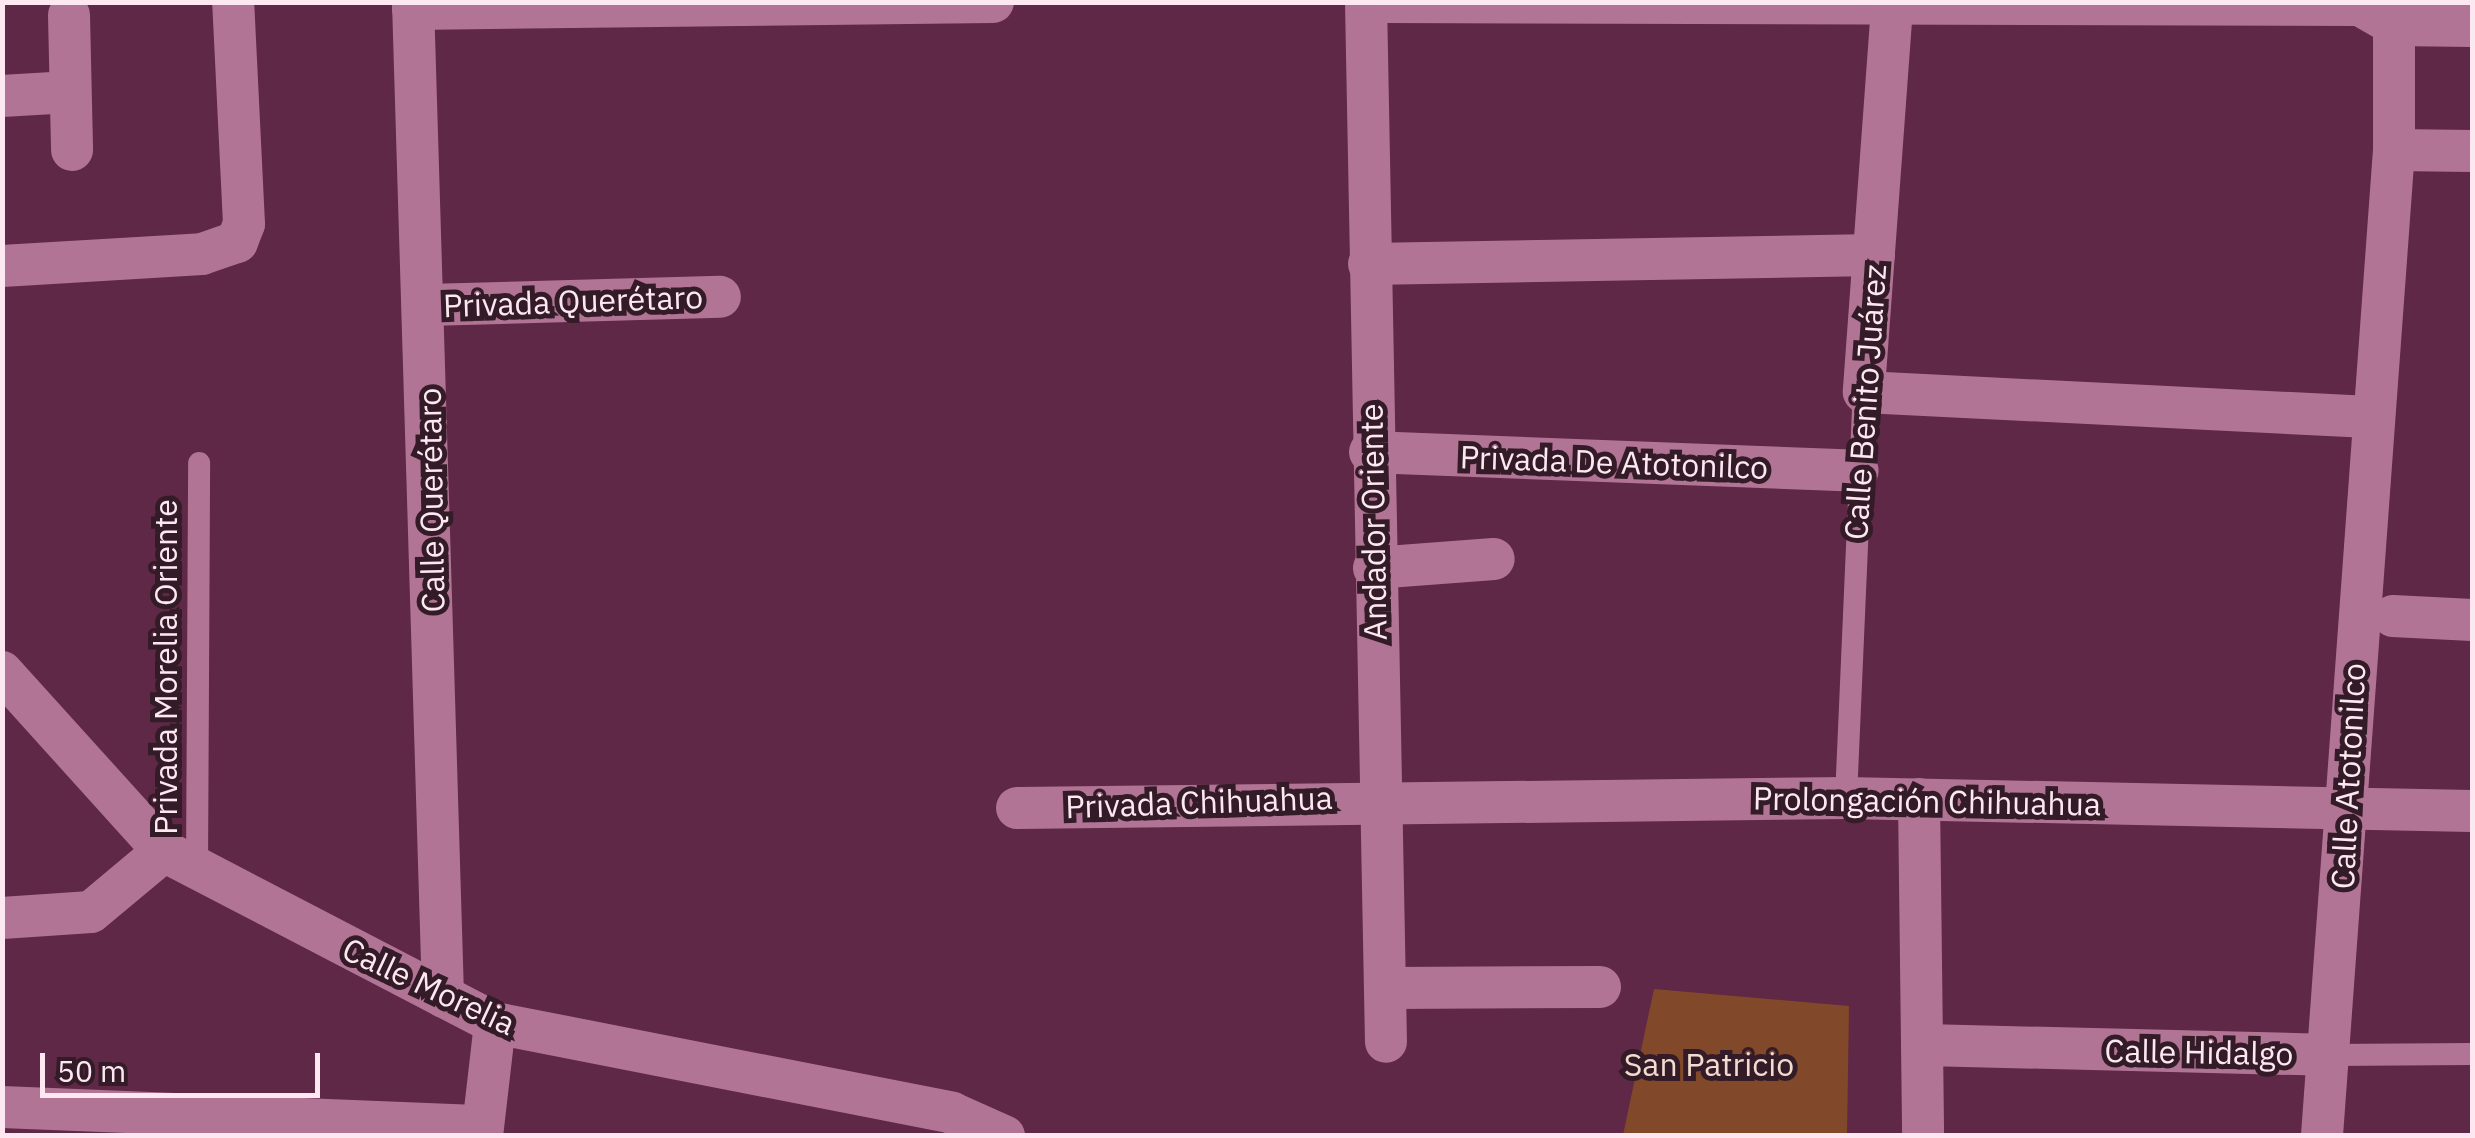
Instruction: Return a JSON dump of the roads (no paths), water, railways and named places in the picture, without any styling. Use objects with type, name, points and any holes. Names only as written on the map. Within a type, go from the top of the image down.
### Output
[{"type":"street","points":[[2,266],[202,254],[236,242],[244,224],[233,2]]},
{"type":"street","points":[[413,6],[993,2]]},
{"type":"street","name":"Andador Oriente","points":[[1366,2],[1370,452],[1388,988],[1386,1042]]},
{"type":"street","points":[[1382,2],[2377,15],[2472,26]]},
{"type":"street","name":"Calle Querétaro","points":[[413,6],[426,305],[443,997]]},
{"type":"street","name":"Calle Benito Juárez","points":[[1864,392],[1892,7]]},
{"type":"street","points":[[69,15],[72,150]]},
{"type":"street","name":"Calle Atotonilco","points":[[2322,1136],[2347,809],[2368,417],[2394,150],[2377,15]]},
{"type":"street","points":[[2,96],[70,92]]},
{"type":"street","points":[[2394,150],[2472,151]]},
{"type":"street","points":[[1369,264],[1874,255]]},
{"type":"street","name":"Privada Querétaro","points":[[426,305],[720,296]]},
{"type":"street","points":[[1864,392],[2368,417]]},
{"type":"street","name":"Privada De Atotonilco","points":[[1370,452],[1858,471]]},
{"type":"street","points":[[1374,568],[1494,559]]},
{"type":"street","points":[[2393,616],[2472,620]]},
{"type":"street","name":"Calle Morelia","points":[[2,672],[180,861],[495,1023],[952,1113],[1004,1136]]},
{"type":"street","name":"Prolongación Chihuahua","points":[[1381,797],[1846,798],[2472,811]]},
{"type":"street","name":"Privada Chihuahua","points":[[1017,808],[1381,797]]},
{"type":"street","points":[[1919,800],[1925,1045],[1923,1136]]},
{"type":"street","points":[[2,918],[91,912],[180,861]]},
{"type":"street","points":[[1388,988],[1600,986]]},
{"type":"street","points":[[2,1106],[483,1131],[495,1023]]},
{"type":"street","name":"Calle Hidalgo","points":[[1925,1045],[2329,1055]]},
{"type":"lane","name":"Calle Benito Juárez","points":[[1846,798],[1864,392]]},
{"type":"lane","name":"Privada Morelia Oriente","points":[[180,861],[199,463]]},
{"type":"lane","name":"Calle Hidalgo","points":[[2329,1055],[2472,1054]]},
{"type":"park label","name":"San Patricio","points":[[1709,1064]]}]
